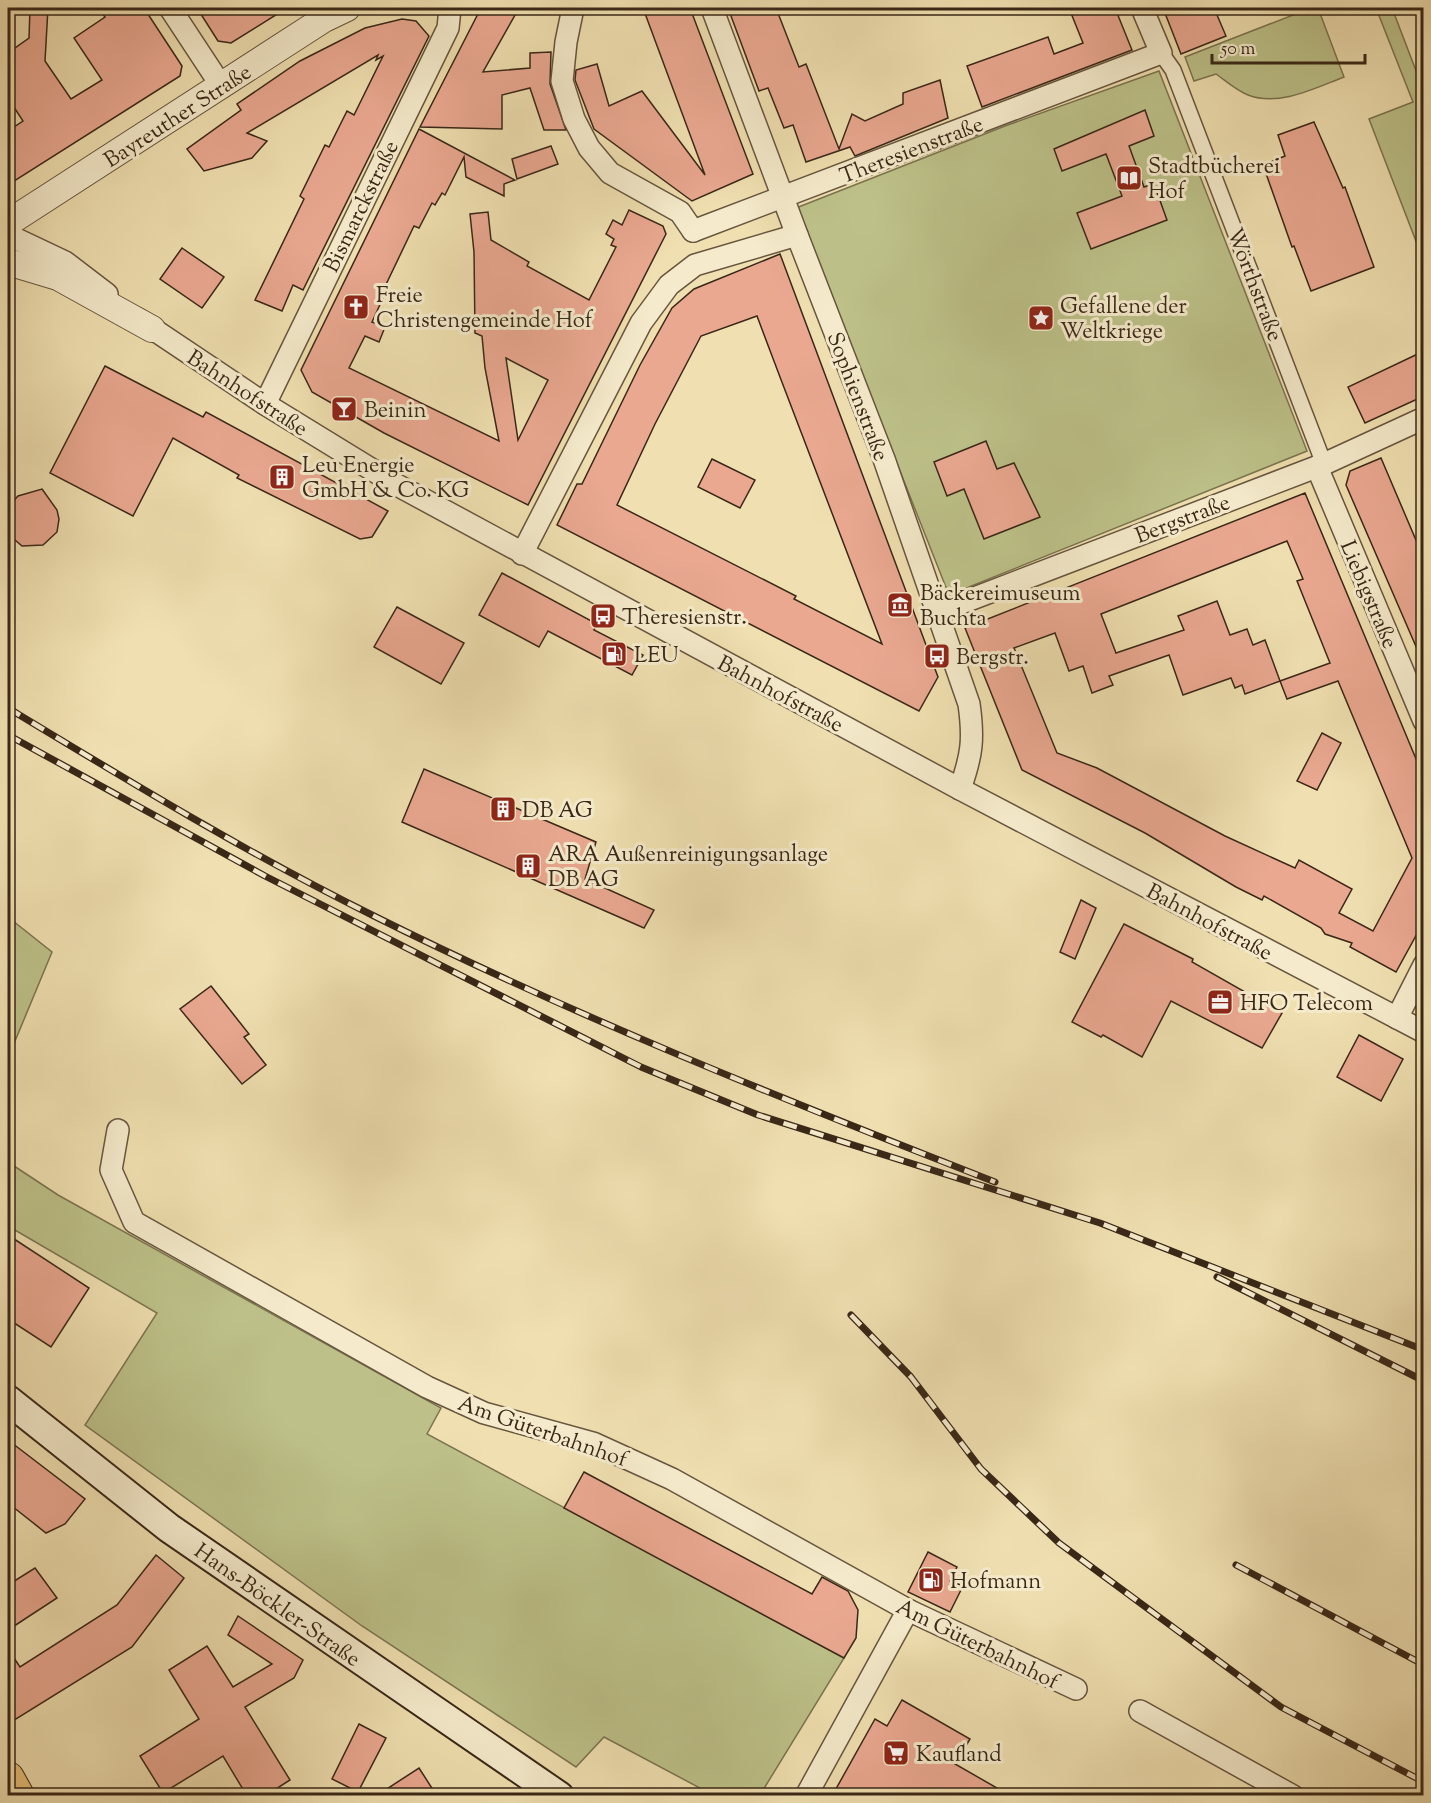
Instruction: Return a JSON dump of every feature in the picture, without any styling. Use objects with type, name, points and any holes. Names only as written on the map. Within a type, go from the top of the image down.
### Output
[{"type":"main road","name":"Hans-Böckler-Straße","points":[[8,1400],[169,1528],[545,1792]]},
{"type":"main road","points":[[8,1778],[18,1796]]},
{"type":"street","points":[[170,8],[222,87]]},
{"type":"street","name":"Bayreuther Straße","points":[[8,223],[222,87],[324,19],[347,8]]},
{"type":"street","name":"Bismarckstraße","points":[[264,404],[448,27],[450,8]]},
{"type":"street","points":[[573,8],[566,42],[562,81],[574,119],[589,148],[610,172],[680,212],[693,231],[695,265]]},
{"type":"street","name":"Sophienstraße","points":[[712,8],[796,235],[884,459],[969,704],[974,736],[972,756],[960,789]]},
{"type":"street","name":"Wörthstraße","points":[[1142,8],[1161,53],[1173,70],[1321,465]]},
{"type":"street","name":"Theresienstraße","points":[[693,231],[1161,53]]},
{"type":"street","name":"Bahnhofstraße","points":[[8,235],[65,262],[152,329],[264,404],[397,485],[960,789],[1424,1032]]},
{"type":"street","points":[[522,554],[640,323],[669,285],[695,265],[796,235]]},
{"type":"street","name":"Bahnhofstraße","points":[[8,262],[58,277],[152,329]]},
{"type":"street","name":"Bergstraße","points":[[938,612],[1321,465],[1424,418]]},
{"type":"street","name":"Liebigstraße","points":[[1321,465],[1424,721]]},
{"type":"street","points":[[1396,1018],[1424,965]]},
{"type":"street","name":"Am Güterbahnhof","points":[[118,1130],[111,1170],[134,1222],[427,1387],[484,1413],[593,1443],[672,1479],[908,1610],[1076,1689]]},
{"type":"street","points":[[806,1796],[908,1610]]},
{"type":"street","points":[[1140,1711],[1293,1796]]},
{"type":"green space","points":[[1311,8],[1318,8],[1344,77],[1297,95],[1272,99],[1248,95],[1216,74],[1194,81],[1185,57]]},
{"type":"green space","points":[[1376,8],[1392,8],[1423,89],[1424,247],[1419,249],[1369,119],[1413,102]]},
{"type":"green space","points":[[1159,71],[1307,451],[949,595],[796,208],[1005,126]]},
{"type":"green space","points":[[8,917],[52,952],[8,1058]]},
{"type":"green space","points":[[8,1162],[58,1195],[441,1408],[427,1434],[844,1658],[760,1795],[713,1795],[604,1737],[576,1767],[362,1626],[85,1425],[157,1313],[8,1226]]},
{"type":"building","points":[[30,8],[48,8],[45,61],[71,99],[102,80],[74,38],[105,17],[98,8],[144,8],[182,66],[180,76],[8,185],[8,131],[23,121],[8,98],[8,53],[29,38]]},
{"type":"building","points":[[197,8],[287,8],[231,43],[218,41]]},
{"type":"building","points":[[481,8],[519,8],[483,72],[530,68],[530,53],[551,52],[550,84],[566,130],[544,130],[530,88],[502,95],[502,129],[420,127]]},
{"type":"building","points":[[643,8],[690,8],[753,174],[692,201],[594,129],[575,80],[576,70],[597,64],[609,106],[642,91],[705,175]]},
{"type":"building","points":[[728,8],[776,8],[799,67],[806,64],[839,149],[852,114],[865,121],[903,104],[903,93],[940,80],[948,118],[855,156],[850,147],[806,162],[793,125],[784,128],[768,88],[759,91]]},
{"type":"building","points":[[1069,8],[1115,8],[1132,50],[982,107],[967,66],[1048,37],[1054,54],[1083,43]]},
{"type":"building","points":[[1163,8],[1214,8],[1226,36],[1181,54]]},
{"type":"building","points":[[402,19],[416,21],[429,36],[303,290],[293,285],[282,311],[255,300],[304,199],[300,196],[325,145],[329,147],[347,111],[354,115],[383,56],[376,60],[378,55],[247,133],[267,141],[252,158],[204,171],[187,149],[241,110],[237,104],[300,61],[365,28]]},
{"type":"building","name":"Stadtbücherei Hof","points":[[1145,110],[1154,136],[1129,146],[1144,187],[1154,184],[1167,220],[1091,249],[1077,213],[1122,196],[1106,154],[1062,171],[1054,149]]},
{"type":"building","points":[[1314,122],[1343,188],[1345,187],[1374,267],[1311,291],[1294,246],[1292,247],[1263,165],[1285,156],[1278,135]]},
{"type":"building","points":[[419,129],[515,180],[504,184],[504,196],[466,177],[464,157],[445,195],[442,193],[435,205],[432,203],[419,228],[414,226],[380,297],[383,298],[372,322],[385,327],[379,342],[365,336],[349,368],[499,441],[485,368],[482,336],[475,333],[474,252],[470,214],[488,212],[491,240],[529,262],[527,266],[589,300],[616,247],[611,245],[614,239],[606,234],[613,220],[622,225],[629,210],[663,226],[666,234],[528,505],[384,433],[312,392],[301,370]],"holes":[[[506,358],[548,380],[518,440]]]},
{"type":"building","points":[[551,146],[558,164],[517,179],[512,159]]},
{"type":"building","points":[[182,248],[224,277],[202,308],[160,279]]},
{"type":"building","points":[[780,254],[938,677],[919,711],[557,525],[577,484],[582,484],[640,365],[672,308],[694,289]],"holes":[[[757,316],[882,644],[794,599],[796,596],[617,505],[655,424],[701,336]]]},
{"type":"building","points":[[1424,351],[1424,396],[1365,423],[1348,387]]},
{"type":"building","points":[[105,366],[203,417],[206,412],[388,511],[372,537],[360,539],[237,478],[239,475],[173,438],[133,516],[50,473]]},
{"type":"building","points":[[986,441],[997,469],[1014,463],[1040,517],[984,539],[964,489],[947,496],[934,462]]},
{"type":"building","points":[[1381,458],[1424,559],[1424,665],[1346,485],[1350,471]]},
{"type":"building","points":[[712,459],[755,480],[740,508],[698,487]]},
{"type":"building","points":[[42,489],[57,510],[59,519],[57,532],[43,545],[22,546],[8,534],[8,507],[18,496]]},
{"type":"building","points":[[1305,493],[1424,778],[1424,921],[1396,972],[1350,947],[1352,943],[1325,934],[1321,928],[1264,896],[1262,900],[1236,887],[1145,833],[1022,770],[965,628]],"holes":[[[1287,541],[1303,579],[1297,581],[1330,663],[1280,681],[1265,640],[1253,645],[1247,629],[1230,635],[1217,601],[1178,616],[1184,630],[1116,653],[1101,614]],[[1055,633],[1069,671],[1083,666],[1092,693],[1113,685],[1109,676],[1169,655],[1183,695],[1231,678],[1235,688],[1242,685],[1245,694],[1280,681],[1287,699],[1338,681],[1412,858],[1373,931],[1339,913],[1352,889],[1299,860],[1295,868],[1225,836],[1097,768],[1057,753],[1014,648]]]},
{"type":"building","points":[[502,573],[597,624],[594,630],[643,655],[632,675],[548,631],[539,647],[479,615]]},
{"type":"building","points":[[397,607],[464,643],[441,684],[374,647]]},
{"type":"building","points":[[1322,733],[1341,743],[1317,790],[1297,781]]},
{"type":"building","points":[[424,769],[596,842],[585,879],[654,910],[644,928],[402,822]]},
{"type":"building","points":[[1081,900],[1096,908],[1075,959],[1060,952]]},
{"type":"building","points":[[1124,924],[1193,959],[1192,962],[1282,1013],[1262,1048],[1171,1001],[1142,1057],[1103,1035],[1101,1037],[1072,1022]]},
{"type":"building","points":[[211,986],[249,1034],[244,1037],[266,1065],[242,1084],[180,1009]]},
{"type":"building","points":[[1359,1035],[1403,1059],[1381,1101],[1337,1077]]},
{"type":"building","points":[[8,1235],[89,1288],[51,1347],[8,1319]]},
{"type":"building","points":[[8,1440],[85,1499],[65,1524],[46,1533],[8,1503]]},
{"type":"building","points":[[584,1472],[812,1594],[822,1577],[848,1591],[858,1610],[856,1638],[844,1658],[564,1508]]},
{"type":"building","points":[[928,1552],[957,1567],[950,1581],[963,1586],[950,1612],[908,1592]]},
{"type":"building","points":[[156,1555],[184,1578],[132,1647],[8,1724],[8,1649],[20,1667],[117,1605]]},
{"type":"building","points":[[35,1568],[57,1598],[8,1630],[8,1585]]},
{"type":"building","points":[[238,1616],[303,1660],[294,1678],[245,1707],[290,1780],[265,1796],[247,1796],[223,1756],[163,1793],[140,1756],[199,1719],[169,1670],[207,1646],[233,1687],[272,1664],[228,1635]]},
{"type":"building","name":"Kaufland","points":[[902,1700],[970,1739],[955,1764],[1011,1796],[832,1796],[875,1719],[887,1726]]},
{"type":"building","points":[[359,1724],[386,1738],[358,1792],[332,1779]]},
{"type":"building","points":[[419,1768],[437,1796],[376,1796]]},
{"type":"railway","points":[[8,708],[233,841],[325,891],[448,952],[680,1056],[995,1182]]},
{"type":"railway","points":[[8,735],[265,876],[641,1067],[758,1115],[1100,1223],[1424,1350]]},
{"type":"railway","points":[[1217,1277],[1424,1381]]},
{"type":"railway","points":[[851,1315],[911,1377],[981,1469],[1059,1543],[1281,1707],[1424,1782]]},
{"type":"railway","points":[[1236,1565],[1424,1665]]},
{"type":"place","name":"Stadtbücherei Hof","points":[[1129,178]]},
{"type":"place","name":"Freie Christengemeinde Hof","points":[[356,307]]},
{"type":"place","name":"Gefallene der Weltkriege","points":[[1041,318]]},
{"type":"place","name":"Beinin","points":[[344,409]]},
{"type":"place","name":"Leu Energie GmbH & Co. KG","points":[[282,477]]},
{"type":"place","name":"Bäckereimuseum Buchta","points":[[900,605]]},
{"type":"place","name":"Theresienstr.","points":[[603,616]]},
{"type":"place","name":"LEU","points":[[614,654]]},
{"type":"place","name":"Bergstr.","points":[[937,656]]},
{"type":"place","name":"DB AG","points":[[503,809]]},
{"type":"place","name":"ARA Außenreinigungsanlage DB AG","points":[[528,866]]},
{"type":"place","name":"HFO Telecom","points":[[1220,1002]]},
{"type":"place","name":"Hofmann","points":[[931,1580]]},
{"type":"place","name":"Kaufland","points":[[896,1753]]}]
